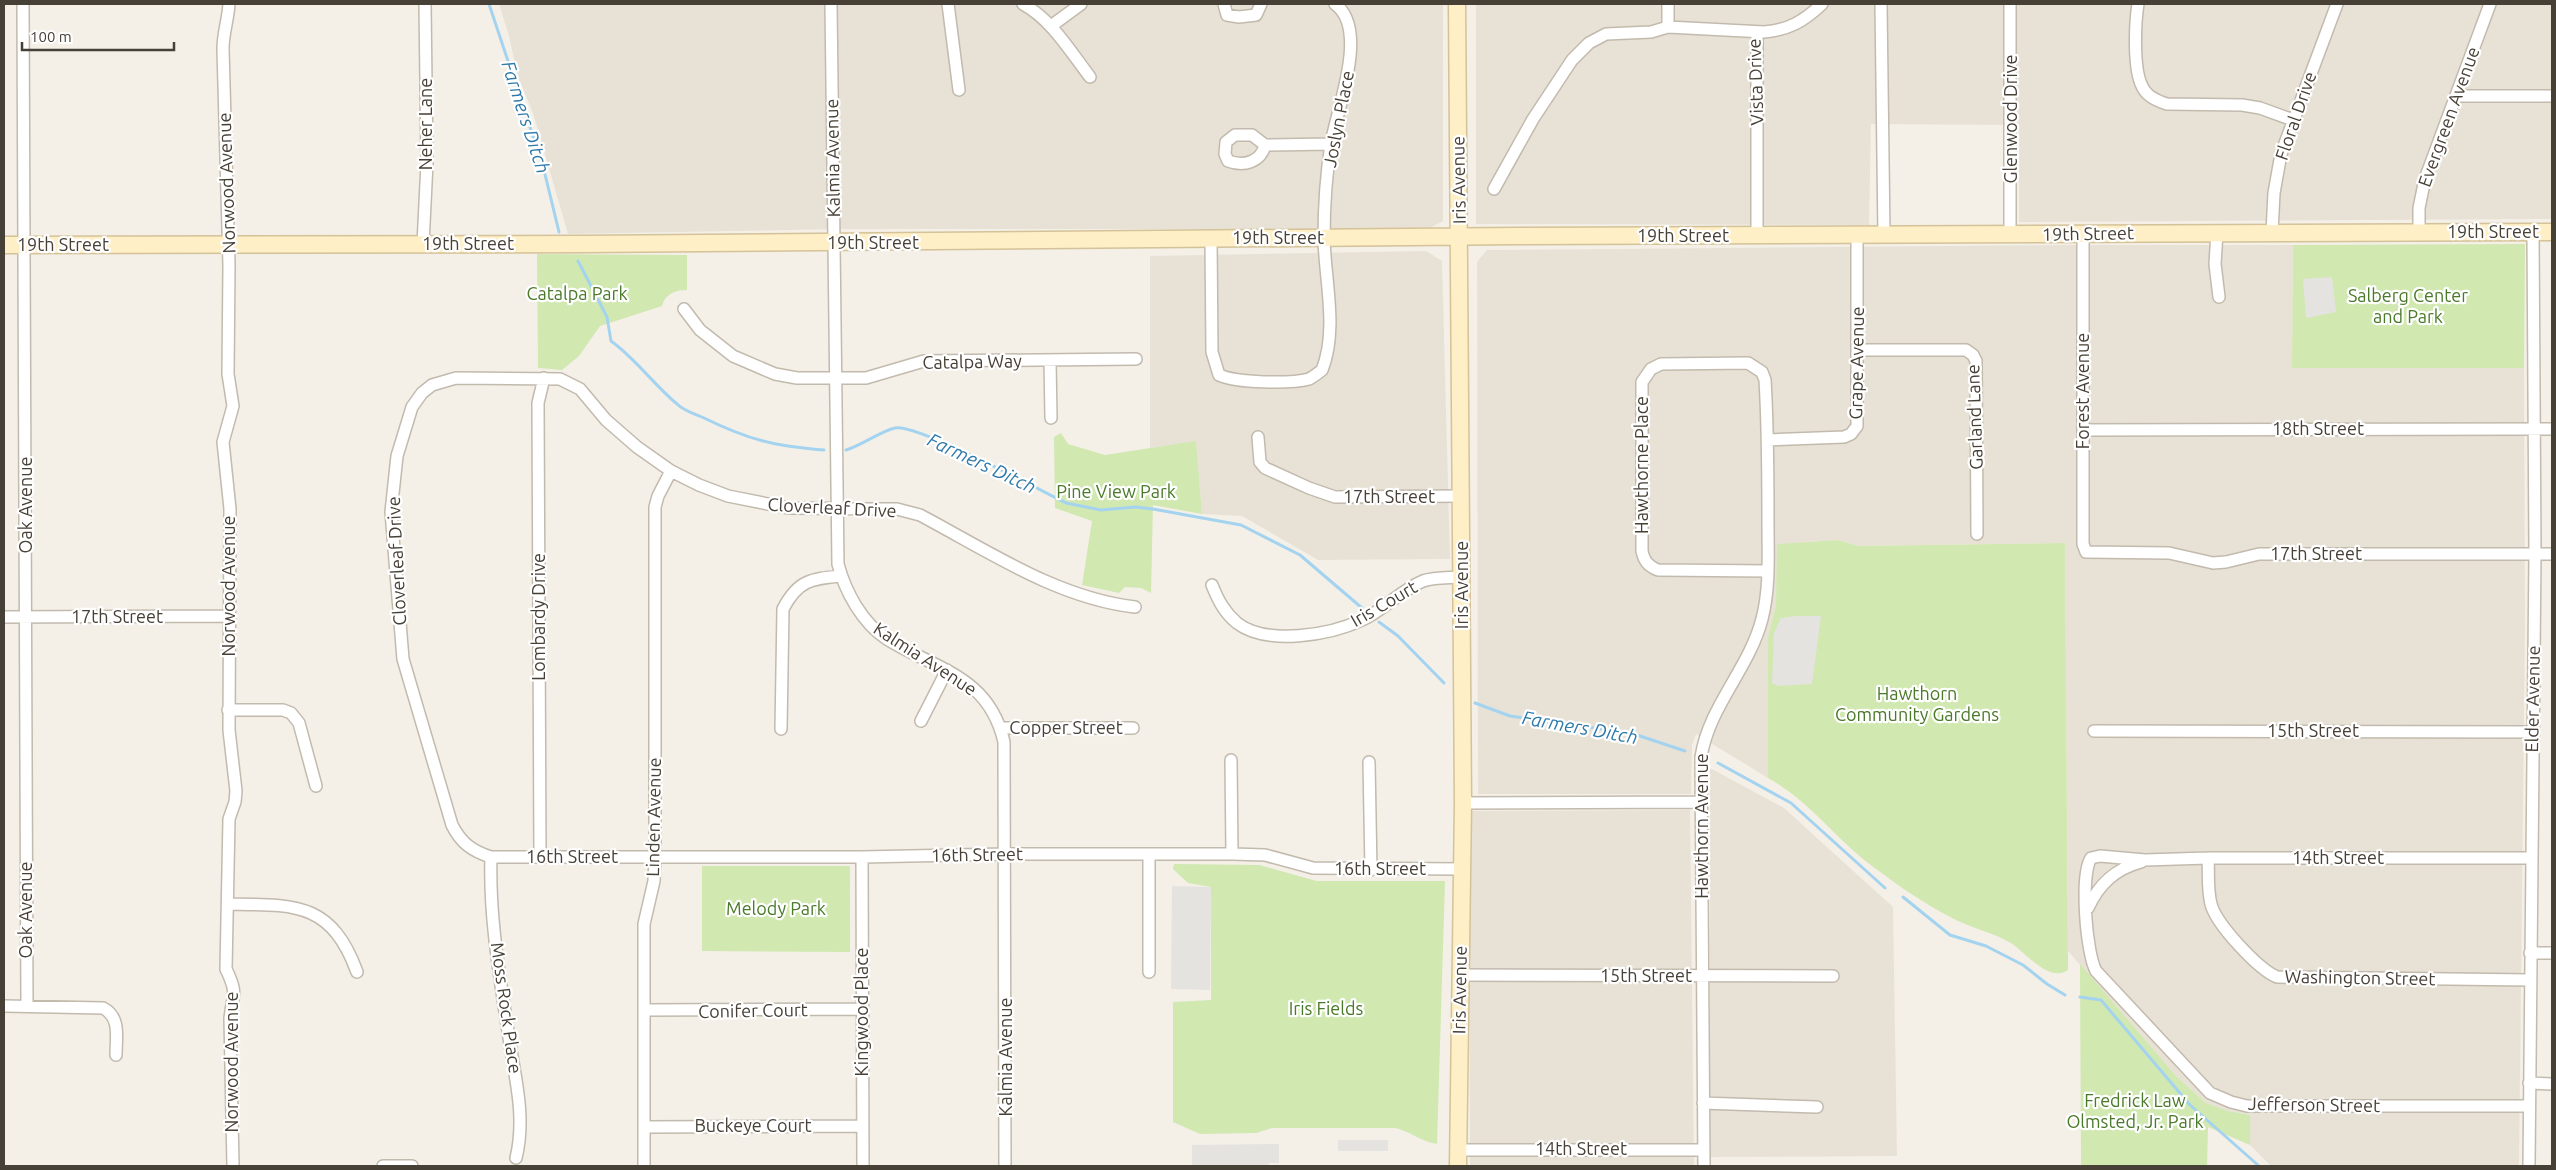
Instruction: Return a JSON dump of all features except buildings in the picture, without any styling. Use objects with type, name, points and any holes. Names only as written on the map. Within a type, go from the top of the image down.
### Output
[{"type":"street","name":"Oak Avenue","points":[[23,4],[26,245],[27,1006]]},
{"type":"street","name":"Norwood Avenue","points":[[229,4],[228,16],[223,30],[223,49],[228,244],[228,374],[233,406],[223,442],[230,509],[228,710],[236,791],[236,802],[228,819],[226,969],[236,996],[230,1018],[232,1166]]},
{"type":"street","name":"Neher Lane","points":[[423,244],[427,163],[425,4]]},
{"type":"street","name":"Kalmia Avenue","points":[[831,4],[838,564],[841,576],[860,612],[872,626],[886,638],[970,684],[992,710],[1004,742],[1005,1166]]},
{"type":"street","points":[[948,4],[959,90]]},
{"type":"street","points":[[1023,4],[1037,12],[1051,26],[1090,77]]},
{"type":"street","points":[[1051,26],[1081,4]]},
{"type":"street","points":[[1224,4],[1227,15],[1239,17],[1256,15],[1261,4]]},
{"type":"street","name":"Joslyn Place","points":[[1211,239],[1212,352],[1219,376],[1239,381],[1294,380],[1310,378],[1322,370],[1328,345],[1328,284],[1324,238],[1331,144],[1348,81],[1350,60],[1348,21],[1344,12],[1335,4]]},
{"type":"street","name":"Iris Avenue","points":[[1457,4],[1463,803],[1458,1158]]},
{"type":"street","points":[[1668,4],[1668,27]]},
{"type":"street","points":[[1757,32],[1779,30],[1794,26],[1807,18],[1822,4]]},
{"type":"street","points":[[1881,4],[1884,236]]},
{"type":"street","name":"Glenwood Drive","points":[[2010,4],[2010,235]]},
{"type":"street","points":[[2138,4],[2138,76],[2143,89],[2156,101],[2167,104],[2242,105],[2260,108],[2293,120]]},
{"type":"street","name":"Floral Drive","points":[[2272,232],[2274,193],[2281,154],[2336,4]]},
{"type":"street","name":"Evergreen Avenue","points":[[2419,232],[2419,208],[2424,180],[2490,4]]},
{"type":"street","name":"Vista Drive","points":[[1494,189],[1533,119],[1579,50],[1606,34],[1651,32],[1668,27],[1757,32],[1757,236]]},
{"type":"street","points":[[2456,96],[2552,96]]},
{"type":"street","points":[[1265,145],[1331,144]]},
{"type":"street","name":"19th Street","points":[[4,245],[835,243],[2217,232],[2552,232]]},
{"type":"street","points":[[2217,232],[2215,264],[2220,297]]},
{"type":"street","name":"Elder Avenue","points":[[2529,1166],[2534,554],[2533,232]]},
{"type":"street","name":"Forest Avenue","points":[[2083,234],[2084,548]]},
{"type":"street","name":"Grape Avenue","points":[[1768,440],[1844,437],[1851,434],[1859,421],[1857,236]]},
{"type":"street","name":"Catalpa Way","points":[[684,310],[714,343],[753,367],[797,378],[881,375],[909,363],[924,361],[1136,359]]},
{"type":"street","name":"Garland Lane","points":[[1859,350],[1966,350],[1973,355],[1976,371],[1977,534]]},
{"type":"street","points":[[1050,361],[1051,418]]},
{"type":"street","name":"Hawthorne Place","points":[[1768,440],[1766,380],[1756,366],[1748,364],[1660,364],[1646,374],[1642,382],[1642,551],[1644,559],[1651,567],[1658,570],[1768,570]]},
{"type":"street","name":"Cloverleaf Drive","points":[[490,857],[467,846],[452,825],[403,659],[391,512],[394,474],[397,456],[412,408],[422,393],[432,385],[456,378],[560,379],[576,386],[606,420],[637,447],[671,471],[728,496],[788,508],[897,509],[920,516],[1058,588],[1088,599],[1135,606]]},
{"type":"street","name":"Lombardy Drive","points":[[540,856],[538,403],[544,378]]},
{"type":"street","name":"18th Street","points":[[2084,430],[2552,429]]},
{"type":"street","name":"17th Street","points":[[1258,437],[1260,462],[1264,468],[1326,495],[1335,497],[1461,496]]},
{"type":"street","name":"Hawthorn Avenue","points":[[1704,1166],[1701,757],[1704,739],[1723,697],[1750,653],[1762,619],[1768,570],[1768,440]]},
{"type":"street","name":"Linden Avenue","points":[[644,1166],[644,924],[654,881],[655,857],[655,507],[658,496],[671,471]]},
{"type":"street","name":"17th Street","points":[[2084,548],[2091,553],[2169,552],[2213,563],[2259,554],[2552,554]]},
{"type":"street","points":[[781,729],[783,609],[790,594],[799,586],[814,579],[841,576]]},
{"type":"street","name":"Iris Court","points":[[1212,585],[1222,608],[1247,629],[1272,634],[1305,635],[1336,630],[1363,620],[1410,587],[1426,580],[1461,577]]},
{"type":"street","name":"17th Street","points":[[4,617],[230,616]]},
{"type":"street","points":[[921,721],[947,670]]},
{"type":"street","points":[[228,710],[283,710],[291,713],[299,723],[316,786]]},
{"type":"street","name":"Copper Street","points":[[1000,728],[1132,728]]},
{"type":"street","name":"15th Street","points":[[2094,731],[2532,732]]},
{"type":"street","points":[[1231,760],[1232,854]]},
{"type":"street","points":[[1369,762],[1370,870]]},
{"type":"street","points":[[1463,803],[1701,802]]},
{"type":"street","name":"16th Street","points":[[490,857],[862,857],[1005,854],[1232,854],[1265,855],[1313,868],[1370,870],[1462,869]]},
{"type":"street","points":[[1149,854],[1149,972]]},
{"type":"street","name":"14th Street","points":[[2087,910],[2085,873],[2091,858],[2100,856],[2145,860],[2208,858],[2532,858]]},
{"type":"street","name":"Moss Rock Place","points":[[490,857],[492,903],[500,976],[520,1106],[521,1138],[516,1158]]},
{"type":"street","name":"Kingwood Place","points":[[862,857],[863,1166]]},
{"type":"street","name":"Washington Street","points":[[2208,858],[2211,904],[2216,916],[2255,963],[2266,972],[2277,977],[2530,980]]},
{"type":"street","name":"14th Street","points":[[2087,910],[2098,889],[2114,873],[2145,860]]},
{"type":"street","points":[[228,904],[284,905],[316,915],[341,938],[357,972]]},
{"type":"street","name":"Jefferson Street","points":[[2087,910],[2088,950],[2100,977],[2206,1090],[2230,1102],[2247,1106],[2529,1106]]},
{"type":"street","points":[[2530,952],[2552,953]]},
{"type":"street","name":"15th Street","points":[[1460,975],[1833,976]]},
{"type":"street","points":[[4,1006],[103,1008],[110,1011],[116,1020],[116,1055]]},
{"type":"street","name":"Conifer Court","points":[[644,1010],[862,1009]]},
{"type":"street","points":[[2529,1083],[2552,1084]]},
{"type":"street","points":[[1703,1103],[1817,1107]]},
{"type":"street","name":"Buckeye Court","points":[[644,1126],[862,1126]]},
{"type":"street","name":"14th Street","points":[[1458,1158],[1703,1150]]},
{"type":"street","points":[[382,1166],[412,1166]]},
{"type":"shaded area","points":[[499,4],[1443,4],[1443,221],[1428,229],[844,229],[568,234],[533,113],[518,77],[509,36]]},
{"type":"shaded area","points":[[1476,4],[2552,4],[2552,219],[2019,222],[2019,125],[1871,124],[1869,225],[1476,224]]},
{"type":"shaded area","points":[[2293,245],[2292,368],[2524,368],[2525,623],[2519,1166],[2271,1166],[2250,1145],[2250,1115],[2228,1111],[2206,1103],[2177,1077],[2068,951],[2065,543],[1858,546],[1838,540],[1804,542],[1778,568],[1776,605],[1768,637],[1768,778],[1696,734],[1692,745],[1691,794],[1478,794],[1477,262],[1487,250]]},
{"type":"shaded area","points":[[1426,251],[1442,261],[1450,559],[1318,560],[1242,516],[1202,514],[1196,442],[1150,448],[1150,256]]},
{"type":"shaded area","points":[[2332,277],[2336,312],[2306,318],[2303,279]]},
{"type":"shaded area","points":[[1821,616],[1812,684],[1779,686],[1772,683],[1774,633],[1781,618]]},
{"type":"shaded area","points":[[1710,768],[1784,808],[1893,907],[1897,1156],[1710,1157]]},
{"type":"shaded area","points":[[1690,810],[1694,1166],[1470,1166],[1469,811]]},
{"type":"shaded area","points":[[1172,886],[1211,887],[1210,990],[1171,989]]},
{"type":"shaded area","points":[[1338,1140],[1388,1140],[1388,1151],[1338,1151]]},
{"type":"shaded area","points":[[1279,1144],[1279,1163],[1269,1163],[1269,1166],[1192,1166],[1192,1145]]},
{"type":"green space","name":"Salberg Center and Park","points":[[2525,244],[2524,368],[2292,368],[2293,245]]},
{"type":"green space","name":"Catalpa Park","points":[[537,254],[687,255],[687,290],[671,294],[665,298],[662,306],[600,326],[579,356],[562,370],[538,368]]},
{"type":"green space","name":"Pine View Park","points":[[1061,433],[1068,444],[1105,455],[1196,441],[1202,514],[1153,505],[1151,593],[1141,588],[1125,587],[1119,593],[1082,585],[1092,521],[1055,508],[1054,437]]},
{"type":"green space","name":"Hawthorn Community Gardens","points":[[1838,540],[1858,546],[2065,543],[2068,970],[2061,973],[2053,973],[2046,970],[2011,943],[1940,912],[1917,898],[1863,859],[1806,805],[1768,778],[1768,637],[1776,605],[1777,544]]},
{"type":"green space","name":"Iris Fields","points":[[1174,864],[1259,865],[1317,881],[1445,881],[1437,1144],[1395,1128],[1272,1128],[1256,1133],[1200,1134],[1173,1122],[1173,1002],[1211,1000],[1211,887],[1188,883],[1173,869]]},
{"type":"green space","name":"Melody Park","points":[[702,866],[850,866],[850,952],[702,951]]},
{"type":"green space","name":"Fredrick Law Olmsted, Jr. Park","points":[[2080,964],[2177,1077],[2206,1103],[2228,1111],[2250,1115],[2250,1145],[2208,1127],[2207,1166],[2081,1166]]},
{"type":"waterway","name":"Farmers Ditch","points":[[489,4],[543,166],[559,232]]},
{"type":"waterway","name":"Farmers Ditch","points":[[578,261],[607,317],[611,341],[680,406],[720,426],[762,441],[824,450]]},
{"type":"waterway","name":"Farmers Ditch","points":[[846,450],[895,428],[908,430],[952,446],[1066,503],[1101,510],[1135,507],[1153,509],[1241,525],[1300,555],[1362,608]]},
{"type":"waterway","name":"Farmers Ditch","points":[[1379,622],[1398,636],[1444,683]]},
{"type":"waterway","name":"Farmers Ditch","points":[[1475,703],[1510,716],[1631,733],[1685,751]]},
{"type":"waterway","name":"Farmers Ditch","points":[[1718,763],[1791,803],[1885,888]]},
{"type":"waterway","name":"Farmers Ditch","points":[[1903,897],[1950,935],[1986,946],[2023,965],[2047,984],[2065,995]]},
{"type":"waterway","name":"Farmers Ditch","points":[[2080,997],[2101,1000],[2190,1105],[2259,1166]]}]
